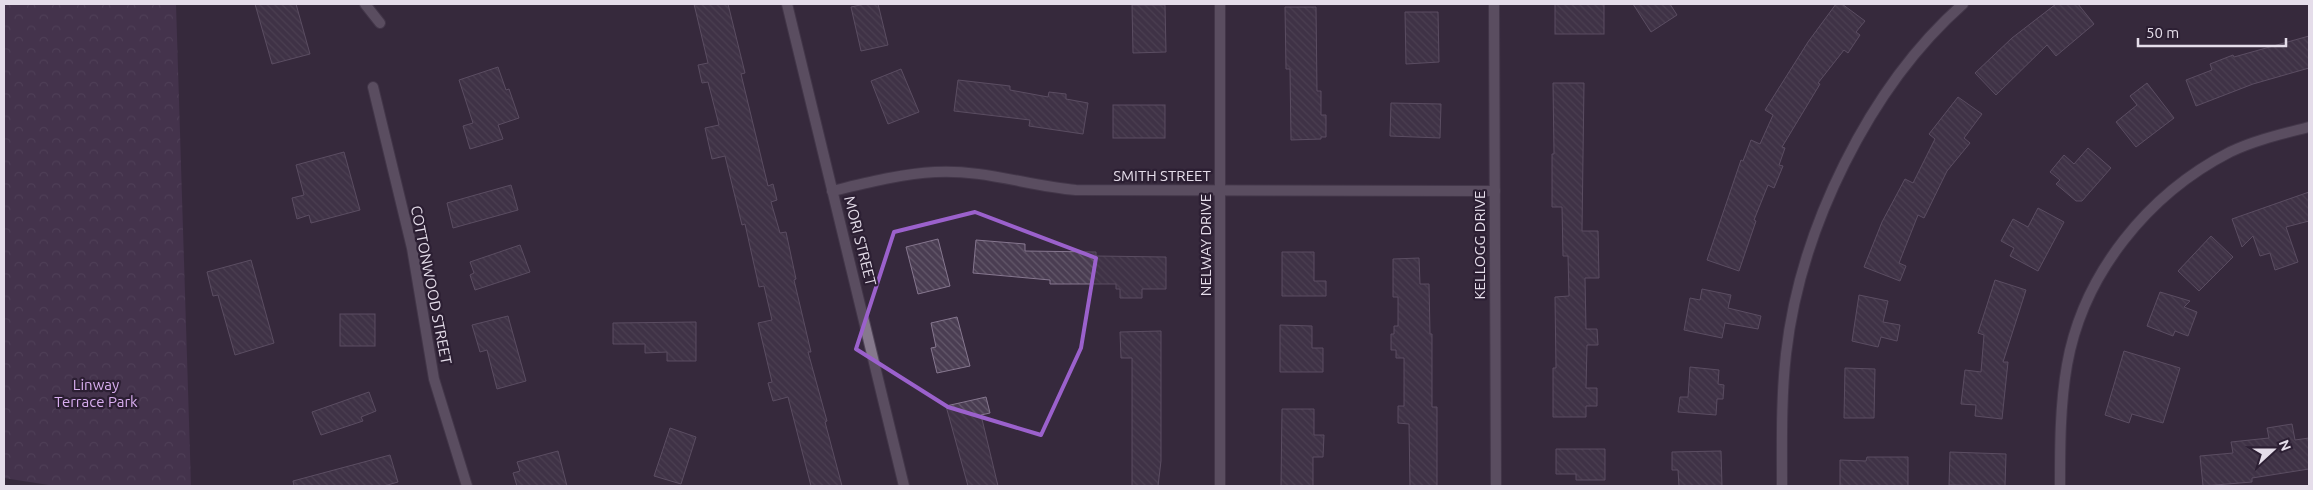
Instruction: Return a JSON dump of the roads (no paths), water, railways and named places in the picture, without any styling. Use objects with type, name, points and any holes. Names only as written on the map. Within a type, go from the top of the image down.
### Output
[{"type":"street","points":[[365,4],[380,23]]},
{"type":"street","name":"MORI STREET","points":[[787,4],[904,486]]},
{"type":"street","name":"NELWAY DRIVE","points":[[1220,4],[1220,486]]},
{"type":"street","name":"KELLOGG DRIVE","points":[[1494,4],[1496,486]]},
{"type":"street","points":[[1782,486],[1782,421],[1786,354],[1795,302],[1810,243],[1831,190],[1857,140],[1889,89],[1922,46],[1963,4]]},
{"type":"street","name":"COTTONWOOD STREET","points":[[373,87],[412,248],[434,379],[467,486]]},
{"type":"street","points":[[2060,486],[2062,401],[2067,364],[2078,325],[2093,289],[2113,255],[2137,224],[2164,196],[2196,172],[2231,152],[2264,138],[2309,127]]},
{"type":"street","name":"SMITH STREET","points":[[832,191],[896,176],[936,172],[977,174],[1045,187],[1076,190],[1221,192],[1495,191]]},
{"type":"park label","name":"Linway Terrace Park","points":[[96,394]]}]
